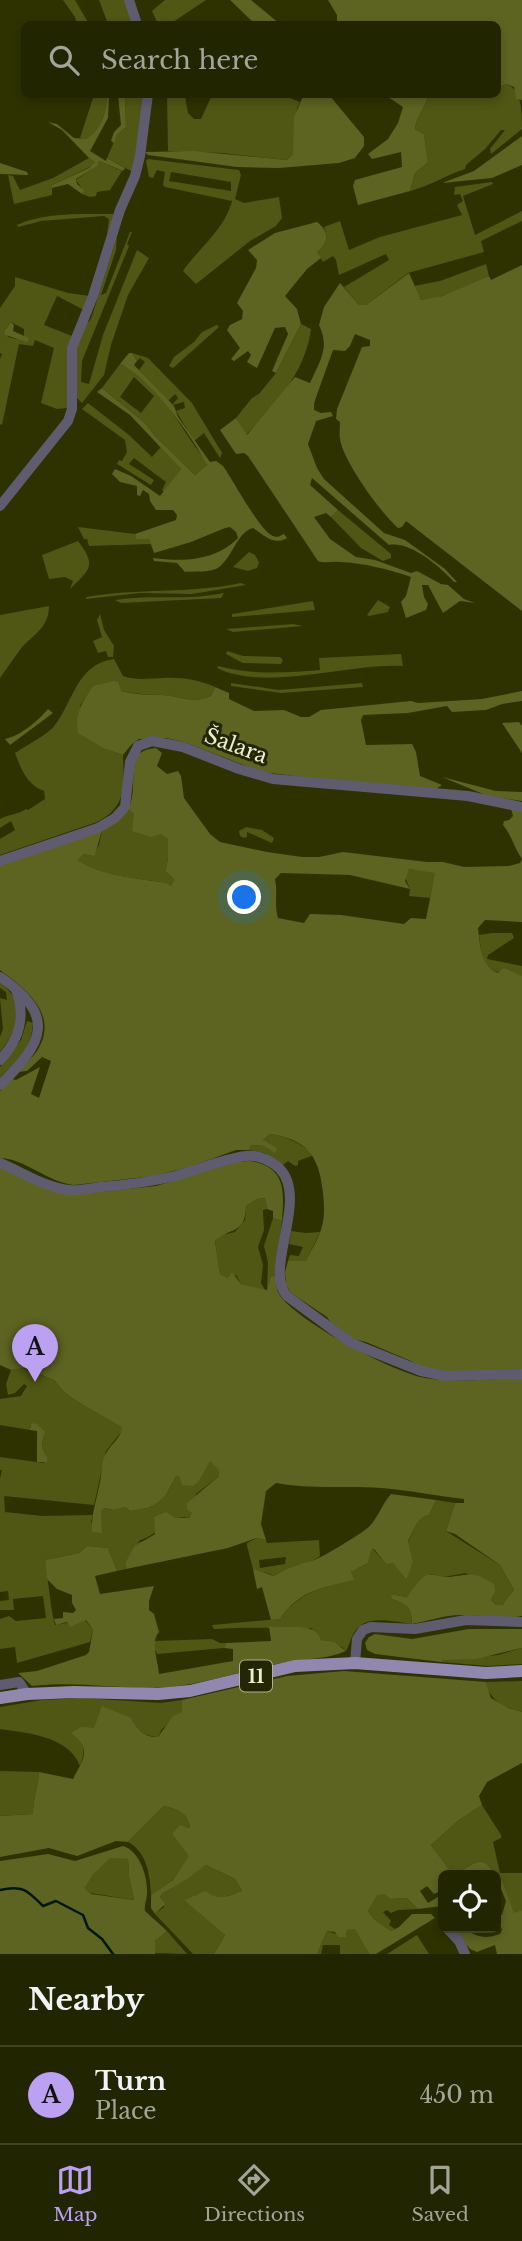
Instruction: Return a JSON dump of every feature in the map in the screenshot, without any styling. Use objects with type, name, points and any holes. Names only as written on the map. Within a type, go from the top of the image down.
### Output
[{"type":"main road","name":"11","points":[[0,1698],[74,1692],[158,1694],[190,1691],[295,1666],[355,1663],[486,1674],[522,1671]]},
{"type":"street","points":[[129,0],[136,21]]},
{"type":"street","points":[[0,506],[68,421],[72,409],[72,348],[93,296],[120,210],[135,176],[147,98]]},
{"type":"street","name":"Šalara","points":[[0,861],[98,828],[115,818],[125,807],[130,762],[138,746],[152,741],[183,747],[273,779],[468,796],[522,807]]},
{"type":"street","points":[[0,977],[30,1000],[36,1015],[37,1041],[0,1085]]},
{"type":"street","points":[[0,1060],[16,1038],[21,1023],[22,1005],[15,987]]},
{"type":"street","points":[[0,1163],[58,1188],[76,1190],[136,1184],[172,1177],[249,1155],[269,1160],[280,1169],[287,1180],[289,1196],[280,1274],[281,1289],[287,1296],[351,1343],[421,1371],[445,1376],[522,1374]]},
{"type":"street","points":[[355,1663],[357,1639],[363,1630],[371,1627],[415,1629],[466,1620],[522,1622]]},
{"type":"street","points":[[0,1685],[19,1682],[27,1694]]},
{"type":"street","points":[[452,1933],[465,1954]]},
{"type":"green space","points":[[63,0],[75,0],[87,21],[76,21]]},
{"type":"green space","points":[[99,0],[126,0],[132,21],[107,21]]},
{"type":"green space","points":[[165,0],[206,0],[174,21],[157,21],[152,11]]},
{"type":"green space","points":[[230,0],[251,0],[276,21],[252,21]]},
{"type":"green space","points":[[328,0],[522,0],[522,100],[516,99],[514,87],[507,84],[501,86],[501,21],[337,21],[337,15]]},
{"type":"green space","points":[[507,84],[516,92],[521,109],[522,129],[491,154],[490,149],[505,130],[501,130],[465,169],[410,191],[415,173],[428,162],[424,134],[415,129],[427,98],[501,98],[501,86]]},
{"type":"green space","points":[[93,98],[107,98],[100,125],[87,140],[80,138]]},
{"type":"green space","points":[[109,98],[108,118],[90,151],[125,168],[123,171],[99,161],[97,166],[76,179],[77,184],[84,190],[82,194],[68,184],[52,188],[52,185],[89,168],[95,162],[62,130],[48,122],[57,124],[74,138],[87,139],[96,130]]},
{"type":"green space","points":[[118,98],[125,98],[126,127],[117,135],[114,143],[111,141],[114,132],[121,125]]},
{"type":"green space","points":[[125,98],[145,98],[133,172],[107,158],[117,135],[126,127]]},
{"type":"green space","points":[[167,98],[185,98],[188,113],[194,119],[201,119],[211,98],[290,98],[300,102],[297,108],[293,154],[287,160],[168,151]]},
{"type":"green space","points":[[302,98],[332,98],[364,137],[364,146],[355,158],[339,163],[279,168],[237,167],[148,155],[145,152],[193,151],[287,160],[293,154],[294,117]]},
{"type":"green space","points":[[390,98],[427,98],[415,129],[424,134],[428,162],[415,173],[410,191],[358,205],[353,186],[355,180],[402,167],[401,152],[372,159],[368,154],[388,139],[398,123],[403,107]]},
{"type":"green space","points":[[522,136],[522,165],[492,178],[442,183],[474,171]]},
{"type":"green space","points":[[89,158],[95,161],[94,165],[52,185],[52,195],[14,204],[8,175],[13,176],[20,190],[53,178]]},
{"type":"green space","points":[[148,159],[239,170],[241,175],[235,199],[244,203],[279,197],[282,218],[276,226],[250,241],[196,284],[183,271],[224,221],[232,201],[165,187],[165,172],[157,170],[153,178],[149,177],[146,161]],"holes":[[[171,172],[231,182],[231,191],[169,181]]]},
{"type":"green space","points":[[99,161],[122,171],[110,190],[97,192],[96,196],[90,197],[82,194],[83,190],[76,180]]},
{"type":"green space","points":[[0,163],[27,172],[28,175],[0,174]]},
{"type":"green space","points":[[493,184],[463,196],[475,235],[522,211],[522,221],[481,241],[484,252],[408,273],[366,305],[359,305],[344,287],[389,260],[386,254],[339,275],[333,256],[323,262],[317,252],[326,241],[324,227],[340,221],[349,250],[380,237],[462,215],[457,205],[463,201],[460,194],[454,195],[455,187]]},
{"type":"green space","points":[[114,214],[107,235],[109,219],[104,216],[17,225],[51,216]]},
{"type":"green space","points":[[317,222],[326,233],[326,241],[317,252],[321,258],[307,269],[285,296],[297,309],[301,324],[276,373],[272,371],[288,334],[285,327],[275,328],[257,368],[247,362],[251,355],[248,351],[234,361],[231,359],[240,348],[227,330],[230,325],[242,319],[243,311],[237,303],[256,268],[257,260],[248,250],[275,233]]},
{"type":"green space","points":[[130,232],[127,244],[129,246],[82,361],[81,382],[89,384],[103,335],[137,250],[149,258],[128,295],[104,375],[82,403],[75,396],[76,347],[87,320],[89,322],[92,316],[117,236],[116,250],[101,295],[106,293]]},
{"type":"green space","points":[[486,264],[489,276],[448,295],[421,300],[414,286],[440,281]]},
{"type":"green space","points":[[522,265],[522,611],[406,521],[398,528],[355,473],[340,439],[337,409],[362,347],[370,346],[370,340],[355,334],[345,351],[333,350],[314,403],[314,410],[321,413],[331,412],[333,416],[316,421],[308,444],[324,479],[384,533],[405,540],[445,569],[457,582],[416,551],[389,545],[312,478],[310,485],[338,510],[331,517],[326,513],[314,517],[330,539],[356,557],[375,560],[411,573],[417,571],[448,585],[464,599],[475,603],[460,601],[443,613],[428,585],[422,585],[428,604],[426,610],[406,618],[401,602],[406,596],[411,577],[367,565],[318,561],[248,456],[244,453],[236,454],[220,430],[236,418],[247,435],[295,377],[310,383],[324,348],[319,325],[324,307],[340,283],[359,305],[366,305],[409,273],[421,300],[443,296],[489,276],[491,280]]},
{"type":"green space","points":[[15,277],[68,293],[90,296],[84,310],[57,296],[44,325],[72,336],[67,408],[57,409],[41,403],[54,348],[35,340],[33,346],[19,344],[2,425],[0,308],[15,286]],"holes":[[[11,322],[24,329],[24,337],[16,339],[8,337],[4,331]]]},
{"type":"green space","points":[[11,322],[14,325],[13,331],[29,338],[27,342],[5,335],[4,331]]},
{"type":"green space","points":[[301,324],[311,329],[303,359],[288,387],[246,435],[236,418],[276,373]]},
{"type":"green space","points":[[217,325],[219,327],[173,368],[169,366],[174,357],[194,342],[202,332]]},
{"type":"green space","points":[[132,353],[148,358],[192,403],[222,453],[220,458],[204,433],[194,441],[176,411],[185,408],[184,402],[172,405],[178,398],[175,394],[168,401],[139,370],[145,362],[140,358],[137,361]]},
{"type":"green space","points":[[132,353],[137,361],[134,365],[174,406],[178,417],[210,462],[216,461],[223,466],[261,525],[273,536],[284,534],[287,538],[273,540],[253,528],[248,530],[224,563],[208,571],[185,572],[177,563],[154,561],[153,558],[176,560],[209,555],[229,546],[238,538],[230,527],[154,553],[149,539],[136,539],[135,534],[176,520],[177,515],[173,510],[156,510],[149,494],[143,490],[140,496],[137,495],[137,486],[120,482],[112,474],[115,469],[131,476],[160,496],[181,469],[130,415],[97,392],[102,388],[145,423],[195,475],[207,465],[192,439],[156,393],[131,370],[120,364]]},
{"type":"green space","points":[[120,364],[133,371],[157,392],[207,465],[195,475],[145,423],[102,388]],"holes":[[[134,377],[154,396],[141,413],[120,397]]]},
{"type":"green space","points":[[88,403],[152,457],[161,447],[181,469],[164,492],[162,490],[166,482],[134,458],[129,464],[154,480],[151,485],[117,464],[127,452],[125,440],[82,409]]},
{"type":"green space","points":[[338,510],[391,554],[391,558],[383,561],[361,548],[331,517]]},
{"type":"green space","points":[[78,527],[135,534],[136,539],[149,539],[151,544],[89,546]]},
{"type":"green space","points":[[78,541],[88,556],[89,567],[70,589],[73,581],[65,577],[49,579],[42,555]]},
{"type":"green space","points":[[249,552],[255,555],[259,562],[257,568],[248,571],[233,567]]},
{"type":"green space","points":[[241,583],[246,585],[192,594],[140,593],[86,599],[105,594],[202,589]]},
{"type":"green space","points":[[224,593],[221,598],[121,603],[115,600],[196,597]]},
{"type":"green space","points":[[378,600],[390,607],[388,612],[367,615]]},
{"type":"green space","points":[[313,601],[315,610],[232,617],[232,614]]},
{"type":"green space","points":[[49,606],[44,624],[23,646],[0,678],[0,615]]},
{"type":"green space","points":[[100,614],[104,630],[114,646],[113,657],[108,657],[106,651],[98,653],[93,641],[102,637],[97,620]]},
{"type":"green space","points":[[293,624],[303,626],[233,632],[226,629]]},
{"type":"green space","points":[[227,651],[243,656],[280,657],[283,660],[281,664],[243,663],[226,654]]},
{"type":"green space","points":[[401,654],[403,666],[283,677],[237,675],[217,668],[269,672],[307,671],[320,670],[319,658]]},
{"type":"green space","points":[[114,659],[123,676],[128,678],[183,679],[215,687],[211,696],[191,700],[93,686],[80,706],[105,749],[123,755],[123,786],[119,802],[114,810],[97,822],[0,855],[0,839],[15,830],[11,821],[0,828],[0,819],[28,810],[45,799],[44,791],[33,785],[25,776],[15,753],[52,728],[84,675],[102,662]]},
{"type":"green space","points":[[118,682],[121,691],[191,700],[211,696],[215,687],[229,693],[229,699],[254,711],[284,710],[301,717],[309,717],[321,710],[411,701],[418,703],[482,699],[522,691],[522,701],[486,710],[452,712],[447,706],[408,713],[363,715],[361,720],[366,745],[412,744],[420,776],[442,785],[436,789],[352,783],[262,772],[184,742],[166,738],[139,739],[123,755],[105,749],[78,733],[77,720],[83,702],[93,686]]},
{"type":"green space","points":[[231,683],[279,690],[362,683],[363,687],[281,693],[231,686]]},
{"type":"green space","points":[[48,709],[53,713],[10,745],[5,739],[17,735]]},
{"type":"green space","points":[[519,722],[522,726],[522,753],[502,723]]},
{"type":"green space","points":[[156,748],[162,753],[157,766],[167,774],[178,771],[184,798],[210,834],[220,842],[302,857],[343,852],[443,862],[464,867],[509,866],[520,863],[522,859],[522,922],[485,920],[478,928],[482,954],[492,970],[498,973],[504,968],[522,976],[522,1369],[449,1373],[424,1369],[411,1361],[353,1339],[333,1326],[327,1317],[291,1293],[286,1285],[288,1261],[306,1261],[321,1230],[324,1210],[318,1169],[309,1152],[294,1141],[270,1134],[263,1140],[277,1148],[275,1153],[264,1146],[251,1145],[249,1150],[236,1150],[154,1176],[74,1185],[55,1180],[19,1162],[0,1158],[0,1091],[12,1079],[16,1080],[40,1067],[31,1094],[39,1098],[51,1061],[42,1057],[27,1071],[18,1072],[37,1051],[45,1026],[37,1004],[29,994],[0,970],[0,866],[102,830],[95,855],[84,854],[77,860],[109,873],[172,886],[174,879],[165,871],[168,839],[161,834],[151,837],[132,831],[134,814],[129,809],[134,765],[138,755]],"holes":[[[409,869],[435,873],[426,919],[411,918],[404,924],[341,915],[310,914],[304,923],[278,918],[275,879],[281,873],[350,875],[410,889],[405,881]]]},
{"type":"green space","points":[[442,777],[496,791],[522,792],[522,801],[488,796]]},
{"type":"green space","points":[[129,809],[168,839],[165,871],[174,879],[173,887],[166,883],[108,873],[76,860],[84,854],[92,856],[99,845],[102,830]]},
{"type":"green space","points":[[511,809],[522,810],[522,859],[503,825],[504,821],[513,816]]},
{"type":"green space","points":[[246,827],[262,830],[274,838],[272,843],[247,832],[247,837],[240,836],[239,831]]},
{"type":"green space","points":[[409,869],[436,872],[430,898],[409,896],[410,889],[405,877]]},
{"type":"green space","points":[[512,933],[514,938],[488,955],[487,959],[522,966],[522,976],[495,971],[485,962],[479,935]]},
{"type":"green space","points":[[0,983],[14,999],[18,1016],[12,1034],[0,1052],[3,1029],[0,998],[7,1000],[6,992],[0,988]]},
{"type":"green space","points":[[27,1021],[33,1023],[30,1040],[17,1060],[0,1078],[0,1067],[21,1040]]},
{"type":"green space","points":[[270,1134],[293,1141],[314,1155],[298,1161],[295,1166],[288,1161],[283,1165],[264,1153],[249,1150],[251,1145],[264,1146],[263,1140]]},
{"type":"green space","points":[[250,1161],[271,1169],[281,1182],[282,1221],[273,1218],[273,1211],[267,1209],[265,1198],[257,1199],[246,1206],[240,1226],[215,1241],[220,1274],[228,1278],[232,1272],[241,1284],[267,1290],[271,1277],[276,1276],[281,1297],[307,1320],[370,1357],[410,1374],[449,1380],[522,1378],[522,1616],[455,1615],[412,1624],[408,1607],[392,1599],[390,1594],[407,1597],[420,1580],[430,1574],[447,1577],[471,1574],[480,1577],[494,1584],[495,1591],[491,1600],[496,1605],[502,1605],[514,1590],[500,1565],[455,1534],[446,1531],[455,1503],[464,1503],[464,1499],[381,1488],[276,1483],[266,1491],[261,1524],[266,1540],[257,1538],[228,1548],[126,1569],[125,1564],[134,1547],[155,1534],[154,1517],[166,1512],[175,1518],[189,1518],[192,1513],[187,1509],[187,1503],[219,1476],[219,1470],[210,1461],[200,1480],[193,1486],[182,1485],[180,1477],[176,1476],[166,1495],[148,1508],[130,1511],[125,1507],[114,1510],[105,1508],[101,1511],[102,1533],[92,1532],[104,1458],[120,1435],[122,1427],[78,1402],[54,1380],[24,1368],[11,1370],[0,1365],[0,1168],[71,1195],[156,1186],[235,1162]]},
{"type":"green space","points":[[265,1198],[267,1209],[263,1210],[264,1230],[258,1247],[263,1265],[261,1283],[265,1290],[241,1284],[236,1275],[228,1278],[220,1274],[215,1241],[222,1235],[235,1232],[245,1220],[246,1206],[257,1199]]},
{"type":"green space","points":[[273,1218],[282,1221],[276,1276],[267,1290],[268,1262],[264,1246]]},
{"type":"green space","points":[[291,1231],[320,1232],[306,1261],[288,1261],[290,1255],[299,1256],[303,1247],[289,1244]]},
{"type":"green space","points":[[23,1368],[54,1380],[78,1402],[122,1426],[122,1431],[106,1451],[94,1505],[4,1496],[5,1512],[42,1516],[93,1515],[91,1522],[101,1533],[101,1511],[105,1508],[114,1510],[125,1507],[130,1511],[148,1508],[166,1495],[176,1476],[200,1480],[210,1460],[220,1469],[219,1476],[196,1494],[193,1513],[188,1518],[175,1519],[140,1540],[125,1564],[126,1569],[117,1571],[108,1548],[87,1546],[79,1553],[45,1560],[55,1625],[85,1620],[93,1630],[90,1642],[17,1663],[15,1647],[0,1649],[0,1619],[9,1616],[16,1621],[46,1618],[43,1596],[13,1599],[14,1610],[0,1610],[0,1601],[9,1600],[8,1591],[0,1592],[0,1457],[44,1463],[44,1432],[31,1423],[30,1430],[0,1425],[0,1399],[21,1396],[27,1386],[24,1384],[15,1393],[8,1395],[6,1384],[11,1370]]},
{"type":"green space","points":[[31,1423],[37,1424],[45,1432],[42,1445],[47,1462],[37,1462],[37,1431],[30,1430]]},
{"type":"green space","points":[[391,1494],[436,1500],[429,1515],[418,1522],[408,1541],[413,1561],[407,1578],[393,1563],[386,1564],[374,1549],[371,1550],[368,1563],[351,1572],[354,1580],[312,1592],[296,1602],[280,1619],[271,1620],[262,1587],[257,1589],[253,1569],[274,1576],[325,1555],[369,1527]]},
{"type":"green space","points":[[436,1500],[455,1503],[446,1531],[500,1565],[514,1590],[502,1605],[496,1605],[491,1600],[494,1591],[466,1573],[444,1577],[431,1574],[407,1597],[390,1594],[392,1599],[408,1607],[412,1624],[382,1620],[367,1622],[356,1630],[346,1651],[321,1640],[311,1628],[214,1629],[212,1625],[280,1619],[304,1596],[353,1580],[351,1572],[368,1563],[370,1550],[373,1549],[386,1564],[393,1562],[405,1578],[413,1561],[408,1542],[421,1519],[429,1515]]},
{"type":"green space","points":[[257,1538],[266,1540],[267,1543],[319,1540],[320,1556],[274,1576],[253,1569],[247,1543]],"holes":[[[286,1557],[285,1564],[260,1568],[259,1560]]]},
{"type":"green space","points":[[87,1546],[108,1548],[117,1571],[95,1576],[100,1594],[154,1586],[149,1610],[154,1614],[159,1632],[155,1646],[159,1674],[233,1661],[233,1649],[224,1648],[226,1643],[271,1641],[269,1626],[313,1630],[321,1640],[334,1642],[346,1651],[199,1683],[167,1687],[62,1684],[32,1686],[18,1673],[37,1671],[89,1652],[93,1630],[86,1620],[70,1627],[67,1622],[56,1625],[54,1619],[63,1618],[63,1612],[73,1613],[76,1610],[72,1595],[57,1589],[47,1579],[45,1560],[79,1553]]},
{"type":"green space","points":[[469,1629],[522,1629],[522,1648],[476,1659],[441,1662],[375,1654],[367,1650],[365,1643],[375,1634],[412,1639]]},
{"type":"green space","points":[[212,1639],[226,1643],[224,1648],[157,1654],[153,1646],[154,1641]]},
{"type":"green space","points":[[522,1648],[522,1664],[488,1666],[441,1662],[498,1655]]},
{"type":"green space","points":[[344,1671],[486,1682],[491,1698],[522,1712],[522,1763],[487,1782],[479,1796],[482,1805],[459,1820],[431,1845],[452,1870],[438,1870],[438,1892],[434,1894],[427,1886],[420,1891],[428,1903],[438,1897],[438,1906],[418,1909],[407,1898],[390,1899],[384,1894],[377,1895],[368,1911],[391,1931],[412,1914],[431,1914],[435,1918],[376,1954],[369,1954],[355,1929],[347,1930],[346,1937],[338,1937],[335,1932],[327,1931],[317,1954],[214,1954],[225,1935],[184,1900],[205,1891],[220,1897],[242,1891],[235,1879],[206,1865],[163,1893],[160,1897],[165,1904],[155,1914],[151,1908],[151,1895],[173,1880],[189,1856],[172,1834],[180,1825],[190,1827],[189,1822],[181,1812],[164,1806],[128,1842],[116,1841],[77,1856],[49,1848],[0,1857],[0,1816],[33,1814],[39,1772],[73,1779],[84,1749],[71,1733],[81,1727],[94,1728],[102,1706],[131,1718],[145,1734],[158,1737],[173,1716],[182,1712],[182,1700],[287,1676]]},
{"type":"green space","points":[[522,1681],[522,1712],[494,1699],[486,1682]]},
{"type":"green space","points":[[83,1698],[161,1703],[182,1700],[182,1712],[162,1729],[158,1737],[144,1734],[134,1725],[72,1733],[83,1747],[80,1766],[75,1756],[57,1742],[0,1729],[0,1707],[42,1700]]},
{"type":"green space","points":[[0,1771],[39,1772],[33,1814],[0,1816]]},
{"type":"green space","points":[[482,1805],[501,1835],[501,1838],[493,1842],[499,1870],[492,1870],[483,1862],[474,1863],[462,1870],[449,1869],[431,1845],[459,1820]]},
{"type":"green space","points":[[164,1806],[177,1810],[187,1818],[190,1827],[172,1834],[190,1856],[173,1880],[151,1895],[143,1858],[128,1842]]},
{"type":"green space","points":[[123,1846],[134,1853],[146,1880],[145,1911],[167,1931],[155,1941],[155,1954],[0,1954],[0,1861],[48,1854],[75,1861]],"holes":[[[110,1858],[128,1859],[134,1900],[91,1894],[85,1888],[93,1875]]]},
{"type":"green space","points":[[110,1857],[128,1859],[134,1900],[90,1893],[85,1888]]},
{"type":"green space","points":[[478,1862],[492,1870],[462,1870]]},
{"type":"green space","points":[[206,1865],[235,1879],[242,1891],[222,1898],[198,1894],[185,1900],[225,1935],[214,1954],[193,1954],[155,1914],[164,1907],[160,1897],[163,1893]]},
{"type":"green space","points":[[501,1873],[522,1873],[522,1910],[514,1914]]},
{"type":"green space","points":[[501,1877],[514,1913],[522,1910],[522,1954],[497,1954],[495,1945],[477,1952],[470,1949],[456,1933],[472,1933],[485,1937],[500,1934],[501,1915],[506,1901],[501,1889]]},
{"type":"green space","points":[[377,1894],[384,1894],[390,1899],[407,1898],[418,1909],[383,1912],[391,1921],[389,1925],[395,1929],[391,1931],[368,1911]]},
{"type":"green space","points":[[355,1928],[369,1954],[340,1954],[340,1945],[323,1945],[321,1954],[317,1954],[327,1931],[346,1937],[347,1930]]},
{"type":"green space","points":[[167,1931],[187,1954],[154,1953],[155,1941]]},
{"type":"green space","points":[[417,1935],[429,1954],[387,1954]]},
{"type":"waterway","points":[[0,1890],[19,1889],[43,1906],[56,1901],[83,1915],[88,1928],[102,1939],[113,1954]]},
{"type":"place","name":"Turn","points":[[35,1382]]}]
